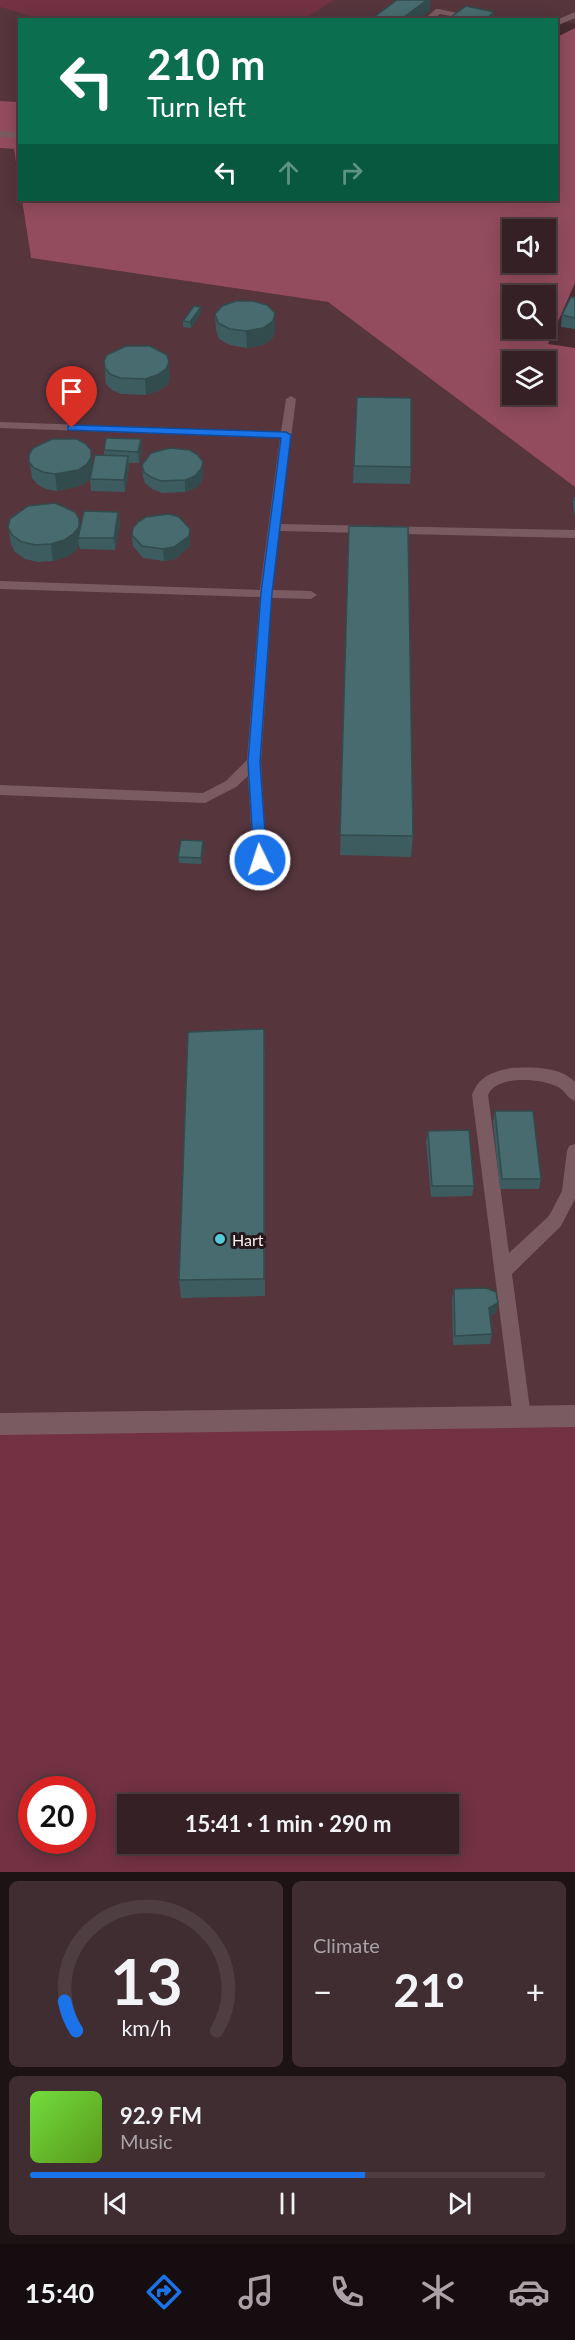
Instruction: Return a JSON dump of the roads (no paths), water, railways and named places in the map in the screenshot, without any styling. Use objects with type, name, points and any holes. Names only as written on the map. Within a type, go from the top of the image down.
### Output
[{"type":"street","points":[[558,22],[575,15]]},
{"type":"street","points":[[0,1424],[575,1416]]},
{"type":"lane","points":[[430,18],[439,11],[476,18]]},
{"type":"lane","points":[[0,134],[18,135]]},
{"type":"lane","points":[[260,860],[254,762],[266,593],[291,399]]},
{"type":"lane","points":[[0,425],[286,435]]},
{"type":"lane","points":[[274,527],[575,534]]},
{"type":"lane","points":[[0,585],[311,595]]},
{"type":"lane","points":[[0,790],[205,798],[231,784],[254,762]]},
{"type":"lane","points":[[522,1417],[480,1095],[484,1086],[495,1078],[520,1074],[544,1075],[566,1083],[575,1094]]},
{"type":"lane","points":[[503,1271],[555,1221],[570,1192],[575,1151]]},
{"type":"place","name":"Hart","points":[[220,1239]]}]
